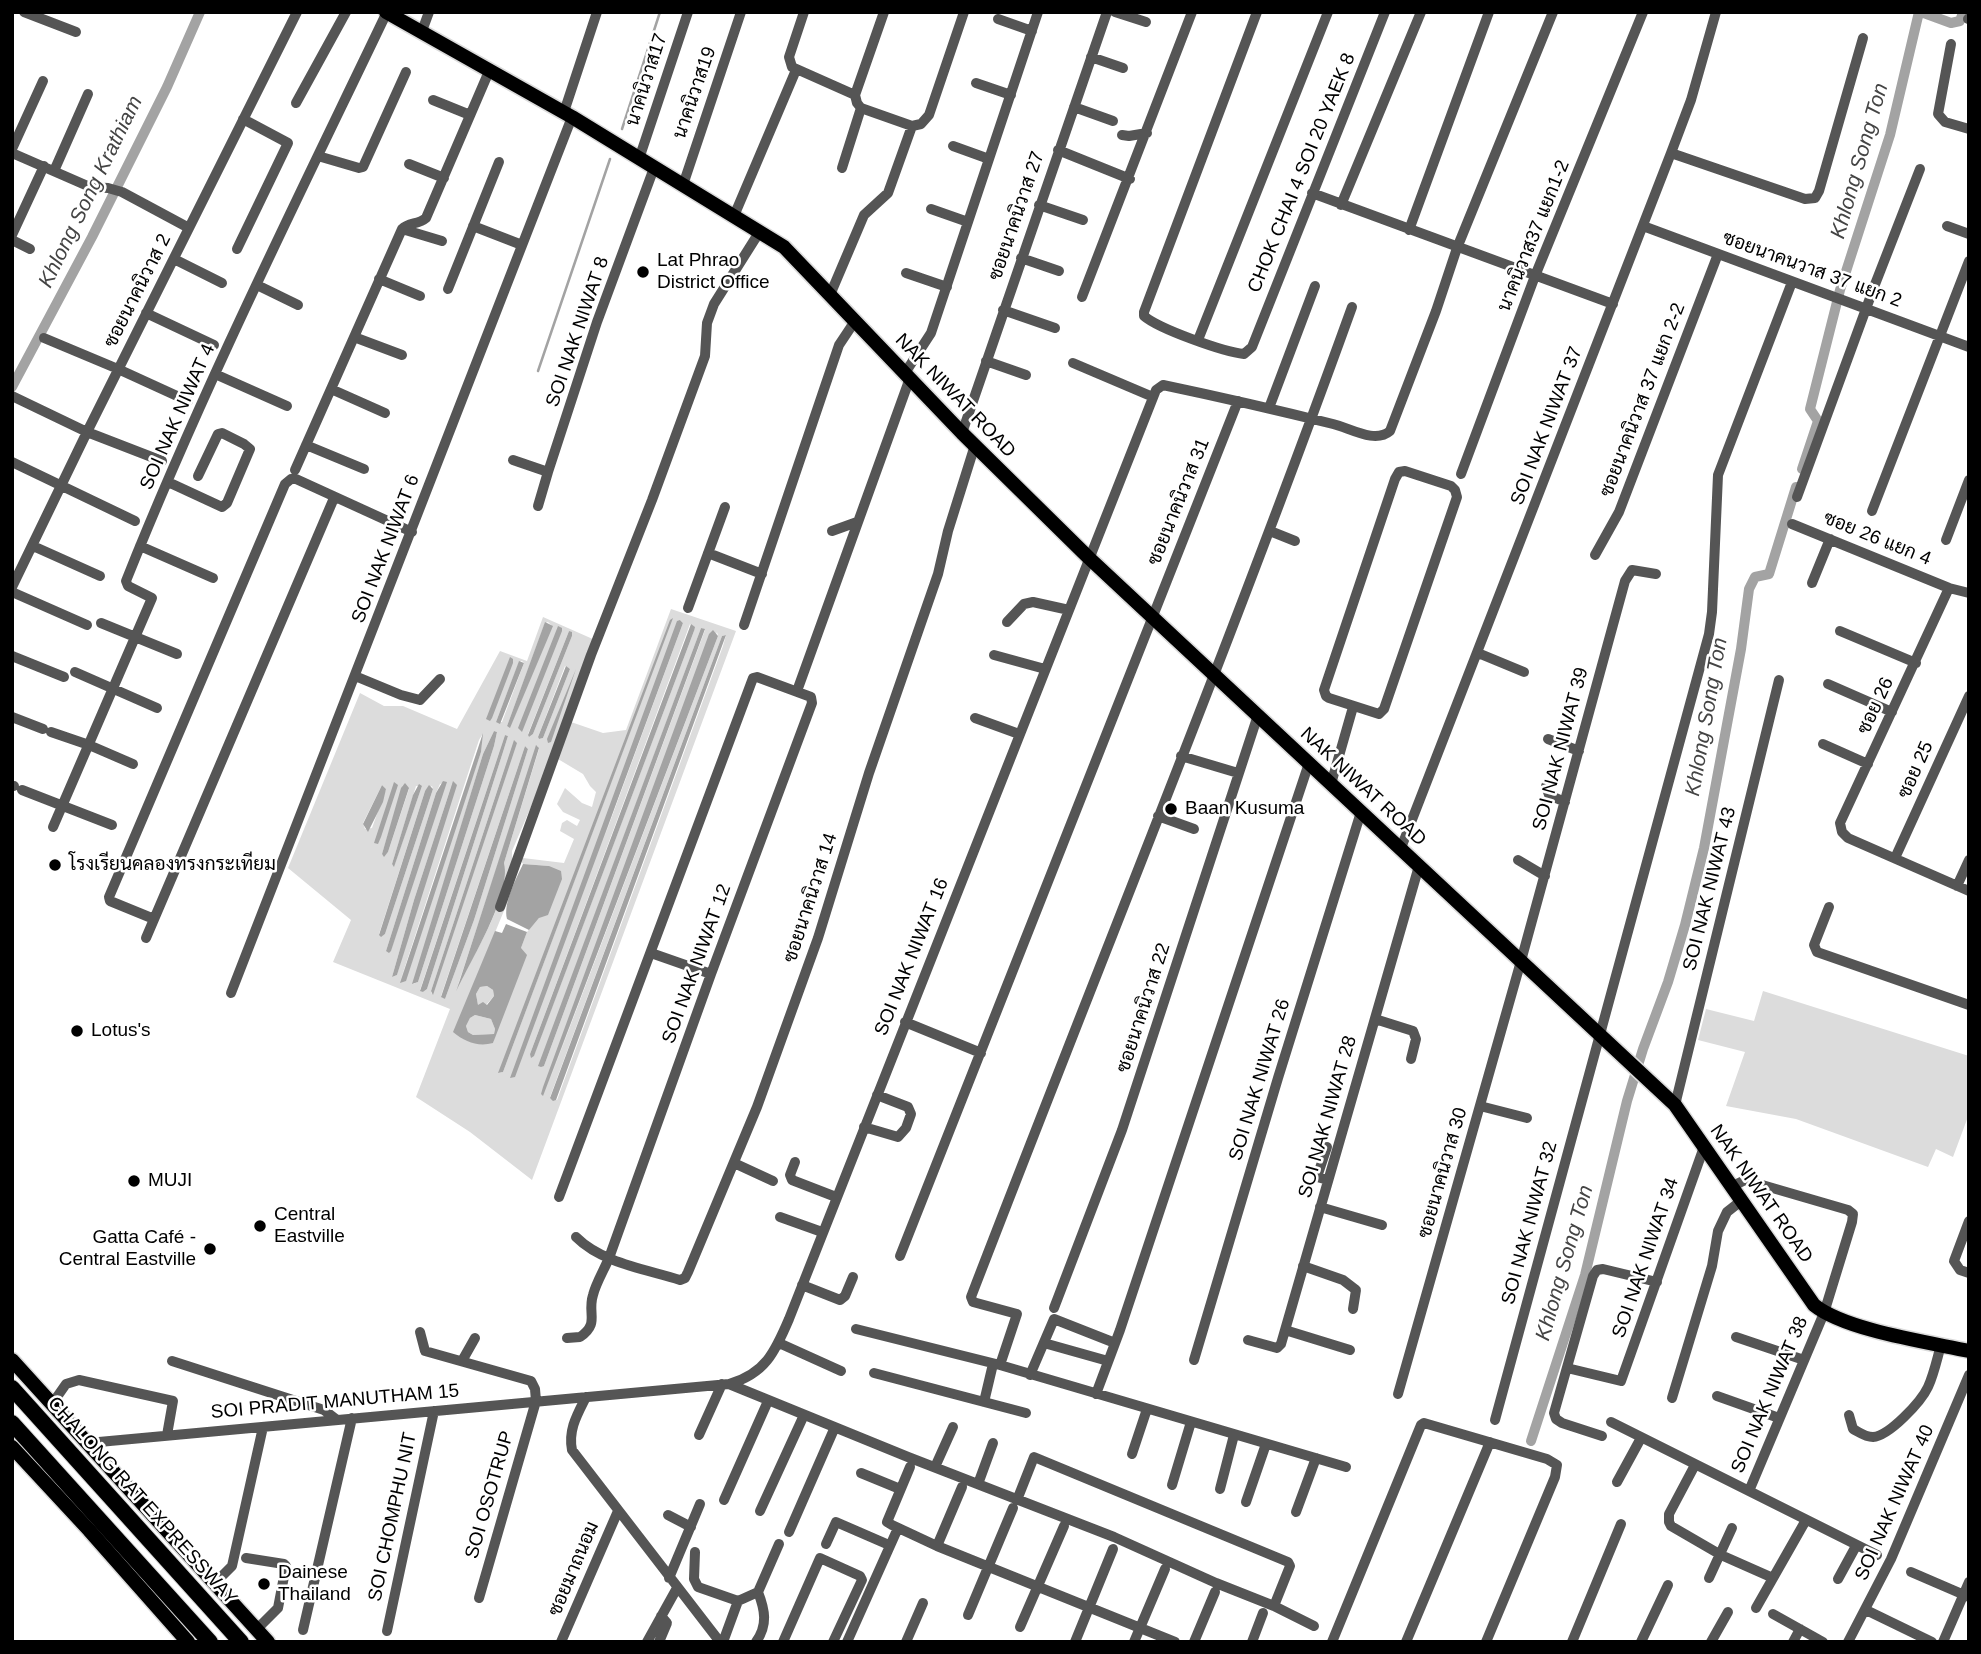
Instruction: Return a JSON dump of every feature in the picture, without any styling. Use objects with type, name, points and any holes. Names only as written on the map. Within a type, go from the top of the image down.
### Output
[{"type":"highway","name":"CHALONG RAT EXPRESSWAY","points":[[12,1388],[241,1642]]},
{"type":"highway","points":[[12,1423],[210,1642]]},
{"type":"main road","name":"NAK NIWAT ROAD","points":[[387,12],[568,114],[784,247],[962,433],[1089,558],[1675,1105],[1814,1305],[1824,1313],[1845,1322],[1969,1351]]},
{"type":"main road","points":[[12,1360],[268,1642]]},
{"type":"main road","points":[[13,1449],[104,1546],[188,1642]]},
{"type":"street","points":[[24,12],[76,32]]},
{"type":"street","name":"ซอยนาคนิวาส 2","points":[[12,587],[297,12]]},
{"type":"street","points":[[296,103],[346,12]]},
{"type":"street","name":"SOI NAK NIWAT 4","points":[[53,827],[152,598],[128,586],[125,581],[215,374],[387,12]]},
{"type":"street","points":[[422,31],[429,12]]},
{"type":"street","name":"SOI NAK NIWAT 6","points":[[231,993],[522,245],[568,114],[597,12]]},
{"type":"street","name":"นาคนิวาส17","points":[[639,159],[688,12]]},
{"type":"street","name":"นาคนิวาส19","points":[[683,185],[741,12]]},
{"type":"street","points":[[804,12],[789,57],[792,67],[855,95]]},
{"type":"street","points":[[884,12],[855,95],[861,108],[912,125],[921,124],[929,115],[964,12]]},
{"type":"street","points":[[559,1197],[753,678],[797,691],[907,375],[927,343],[1038,12]]},
{"type":"street","name":"ซอยนาคนิวาส 27","points":[[962,433],[1107,12]]},
{"type":"street","points":[[1115,12],[1146,22]]},
{"type":"street","points":[[1082,297],[1130,179],[1192,12]]},
{"type":"street","points":[[1257,12],[1144,312],[1144,316],[1152,322],[1198,340],[1328,12]]},
{"type":"street","name":"CHOK CHAI 4 SOI 20 YAEK 8","points":[[1198,340],[1238,354],[1244,354],[1252,347],[1385,12]]},
{"type":"street","points":[[1341,205],[1421,12]]},
{"type":"street","points":[[1409,230],[1489,12]]},
{"type":"street","points":[[1073,363],[1155,393],[1163,385],[1312,418],[1375,437],[1381,437],[1390,431],[1436,312],[1457,248],[1553,12]]},
{"type":"street","name":"นาคนิวาส37 แยก1-2","points":[[1461,474],[1535,276],[1643,12]]},
{"type":"street","name":"SOI NAK NIWAT 37","points":[[1401,848],[1671,153],[1716,12]]},
{"type":"street","points":[[998,19],[1032,30]]},
{"type":"street","points":[[1671,153],[1805,199],[1815,198],[1863,38]]},
{"type":"street","points":[[1951,44],[1938,114],[1945,122],[1969,129]]},
{"type":"street","points":[[1091,57],[1123,68]]},
{"type":"street","points":[[295,470],[401,229],[407,224],[420,223],[426,218],[490,69]]},
{"type":"street","points":[[734,216],[796,70]]},
{"type":"street","points":[[318,156],[363,167],[406,72]]},
{"type":"street","points":[[43,81],[12,151],[90,187],[122,192],[189,228]]},
{"type":"street","points":[[975,83],[1011,94]]},
{"type":"street","points":[[30,249],[12,238],[88,94]]},
{"type":"street","points":[[433,100],[470,115]]},
{"type":"street","points":[[1073,107],[1113,121]]},
{"type":"street","points":[[842,168],[861,108]]},
{"type":"street","points":[[237,249],[288,142],[243,118]]},
{"type":"street","points":[[830,295],[864,215],[888,193],[912,125]]},
{"type":"street","points":[[1122,135],[1147,133]]},
{"type":"street","points":[[953,146],[989,159]]},
{"type":"street","points":[[1058,150],[1130,179]]},
{"type":"street","points":[[448,289],[499,162]]},
{"type":"street","points":[[409,164],[444,178]]},
{"type":"street","name":"SOI NAK NIWAT 8","points":[[538,506],[597,323],[654,168]]},
{"type":"street","points":[[1797,497],[1920,169]]},
{"type":"street","points":[[1312,193],[1613,304]]},
{"type":"street","points":[[1039,205],[1083,220]]},
{"type":"street","points":[[931,209],[968,222]]},
{"type":"street","points":[[474,226],[522,245]]},
{"type":"street","name":"ซอยนาคนวาส 37 แยก 2","points":[[1643,226],[1969,347]]},
{"type":"street","points":[[1947,226],[1969,234]]},
{"type":"street","points":[[401,229],[442,241]]},
{"type":"street","points":[[500,907],[591,655],[705,356],[707,323],[714,304],[760,231]]},
{"type":"street","name":"ซอยนาคนิวาส 37 แยก 2-2","points":[[1595,555],[1619,512],[1718,254]]},
{"type":"street","points":[[1021,258],[1059,271]]},
{"type":"street","points":[[174,259],[222,283]]},
{"type":"street","points":[[1872,511],[1969,261]]},
{"type":"street","points":[[906,273],[947,286]]},
{"type":"street","points":[[379,279],[420,296]]},
{"type":"street","name":"SOI NAK NIWAT 32","points":[[1495,1420],[1709,634],[1718,475],[1792,282]]},
{"type":"street","points":[[257,285],[298,305]]},
{"type":"street","points":[[1269,408],[1315,286]]},
{"type":"street","points":[[984,1402],[1017,1314],[973,1301],[971,1297],[1270,531],[1352,307]]},
{"type":"street","points":[[1003,310],[1055,328]]},
{"type":"street","points":[[146,313],[214,345]]},
{"type":"street","points":[[744,625],[838,345],[855,321]]},
{"type":"street","points":[[354,337],[402,355]]},
{"type":"street","points":[[44,338],[188,401]]},
{"type":"street","points":[[986,361],[1026,375]]},
{"type":"street","points":[[215,374],[287,406]]},
{"type":"street","points":[[331,389],[385,413]]},
{"type":"street","name":"SOI NAK NIWAT 16","points":[[586,1397],[725,1384],[756,1373],[779,1343],[1155,393]]},
{"type":"street","points":[[12,396],[87,432],[162,461]]},
{"type":"street","name":"ซอยนาคนิวาส 31","points":[[900,1256],[1238,401]]},
{"type":"street","points":[[168,482],[222,507],[228,503],[250,449],[222,433],[218,434],[198,476]]},
{"type":"street","points":[[306,445],[365,469]]},
{"type":"street","name":"ซอยนาคนิวาส 14","points":[[609,1258],[680,1280],[685,1278],[757,1107],[818,938],[869,773],[938,573],[975,445]]},
{"type":"street","points":[[513,460],[548,472]]},
{"type":"street","points":[[12,462],[135,521]]},
{"type":"street","points":[[1405,471],[1451,486],[1457,497],[1384,709],[1379,714],[1353,707],[1326,696],[1324,690],[1395,479],[1399,472],[1405,471]]},
{"type":"street","points":[[154,919],[110,901],[109,897],[285,484],[296,479],[334,499],[412,532]]},
{"type":"street","points":[[1946,540],[1969,480]]},
{"type":"street","points":[[146,938],[334,499]]},
{"type":"street","points":[[688,608],[725,507]]},
{"type":"street","points":[[832,531],[857,522]]},
{"type":"street","name":"ซอย 26 แยก 4","points":[[1792,524],[1949,588],[1969,593]]},
{"type":"street","points":[[1270,531],[1295,541]]},
{"type":"street","points":[[1812,583],[1830,539]]},
{"type":"street","points":[[33,546],[100,576]]},
{"type":"street","points":[[140,546],[213,578]]},
{"type":"street","points":[[708,553],[762,574]]},
{"type":"street","name":"SOI NAK NIWAT 39","points":[[1521,961],[1629,572],[1636,570],[1656,574]]},
{"type":"street","name":"ซอย 26","points":[[1895,858],[1848,838],[1842,832],[1840,823],[1949,588]]},
{"type":"street","points":[[12,592],[87,625]]},
{"type":"street","points":[[1007,622],[1024,604],[1033,602],[1069,610]]},
{"type":"street","points":[[101,622],[177,653]]},
{"type":"street","points":[[1840,631],[1916,663]]},
{"type":"street","points":[[1478,653],[1524,672]]},
{"type":"street","points":[[994,655],[1045,669]]},
{"type":"street","points":[[12,656],[64,677]]},
{"type":"street","points":[[75,672],[158,708]]},
{"type":"street","points":[[355,676],[420,700],[440,679]]},
{"type":"street","name":"SOI NAK NIWAT 43","points":[[1675,1105],[1779,680]]},
{"type":"street","points":[[1828,684],[1892,712]]},
{"type":"street","name":"SOI NAK NIWAT 12","points":[[567,1338],[580,1337],[591,1326],[592,1297],[609,1258],[812,704],[811,696],[797,691]]},
{"type":"street","name":"ซอย 25","points":[[1895,858],[1969,696]]},
{"type":"street","points":[[1331,784],[1353,707]]},
{"type":"street","name":"ซอยนาคนิวาส 22","points":[[1030,1375],[1122,1129],[1258,715]]},
{"type":"street","points":[[12,717],[133,764]]},
{"type":"street","points":[[975,718],[1019,734]]},
{"type":"street","points":[[1548,739],[1579,751]]},
{"type":"street","points":[[1823,744],[1868,764]]},
{"type":"street","points":[[1181,757],[1238,773]]},
{"type":"street","points":[[1096,1394],[1309,763]]},
{"type":"street","points":[[1546,786],[1549,795],[1565,802]]},
{"type":"street","points":[[16,787],[112,825]]},
{"type":"street","name":"SOI NAK NIWAT 26","points":[[1194,1360],[1278,1078],[1362,812]]},
{"type":"street","points":[[1158,816],[1194,829]]},
{"type":"street","points":[[1895,858],[1969,891]]},
{"type":"street","points":[[1518,860],[1545,876]]},
{"type":"street","points":[[1957,886],[1969,860]]},
{"type":"street","name":"SOI NAK NIWAT 28","points":[[1285,1330],[1419,866]]},
{"type":"street","points":[[1829,907],[1814,945],[1817,952],[1969,1005]]},
{"type":"street","points":[[651,953],[711,974]]},
{"type":"street","name":"ซอยนาคนิวาส 30","points":[[1398,1394],[1521,961]]},
{"type":"street","points":[[1375,1019],[1413,1031],[1416,1039],[1411,1059]]},
{"type":"street","points":[[905,1022],[981,1053]]},
{"type":"street","points":[[864,1127],[898,1137],[906,1128],[911,1114],[908,1107],[877,1095]]},
{"type":"street","points":[[1480,1106],[1527,1118]]},
{"type":"street","points":[[1327,1147],[1317,1177],[1328,1180]]},
{"type":"street","name":"SOI NAK NIWAT 34","points":[[1567,1368],[1621,1381],[1704,1147]]},
{"type":"street","points":[[795,1162],[790,1175],[792,1180],[836,1198]]},
{"type":"street","points":[[734,1163],[774,1181]]},
{"type":"street","name":"SOI NAK NIWAT 38","points":[[1731,1187],[1745,1180],[1848,1210],[1853,1214],[1824,1313],[1749,1491]]},
{"type":"street","points":[[1672,1398],[1712,1266],[1718,1231],[1727,1212],[1741,1201]]},
{"type":"street","points":[[1320,1207],[1382,1225]]},
{"type":"street","points":[[780,1217],[822,1233]]},
{"type":"street","points":[[1969,1221],[1954,1261],[1960,1270],[1969,1273]]},
{"type":"street","points":[[576,1237],[587,1248],[609,1258]]},
{"type":"street","points":[[1303,1266],[1343,1280],[1356,1290],[1353,1309]]},
{"type":"street","points":[[1602,1436],[1556,1419],[1554,1413],[1597,1270],[1603,1269],[1657,1282]]},
{"type":"street","points":[[802,1285],[840,1300],[845,1296],[853,1277]]},
{"type":"street","points":[[1054,1314],[1115,1343]]},
{"type":"street","points":[[856,1329],[997,1364],[1346,1467]]},
{"type":"street","points":[[1248,1340],[1277,1348],[1285,1330],[1350,1350]]},
{"type":"street","points":[[420,1332],[425,1351],[531,1381],[536,1402]]},
{"type":"street","points":[[1736,1337],[1804,1360]]},
{"type":"street","points":[[462,1361],[475,1338]]},
{"type":"street","points":[[779,1343],[841,1371]]},
{"type":"street","points":[[1044,1343],[1108,1361]]},
{"type":"street","points":[[1849,1415],[1853,1429],[1866,1436],[1875,1437],[1890,1428],[1923,1397],[1941,1345]]},
{"type":"street","points":[[172,1361],[324,1410],[337,1420]]},
{"type":"street","points":[[874,1373],[1026,1413]]},
{"type":"street","name":"SOI NAK NIWAT 40","points":[[1848,1642],[1891,1559],[1969,1375]]},
{"type":"street","points":[[51,1404],[66,1384],[79,1380],[173,1401],[167,1435]]},
{"type":"street","points":[[699,1435],[725,1384],[978,1484],[1015,1504],[1114,1537],[1314,1626]]},
{"type":"street","points":[[1717,1396],[1779,1419]]},
{"type":"street","points":[[586,1397],[572,1427],[572,1450],[669,1578],[722,1642],[738,1601]]},
{"type":"street","name":"SOI PRADIT MANUTHAM 15","points":[[88,1443],[586,1397]]},
{"type":"street","points":[[724,1500],[768,1401]]},
{"type":"street","name":"SOI OSOTRUP","points":[[479,1598],[536,1402]]},
{"type":"street","points":[[1132,1454],[1147,1409]]},
{"type":"street","name":"SOI CHOMPHU NIT","points":[[387,1630],[434,1411]]},
{"type":"street","points":[[760,1511],[804,1415]]},
{"type":"street","points":[[303,1630],[352,1418]]},
{"type":"street","points":[[1172,1485],[1191,1422]]},
{"type":"street","points":[[1611,1422],[1877,1555]]},
{"type":"street","points":[[1332,1642],[1421,1425],[1427,1423],[1547,1459],[1557,1465],[1555,1477],[1486,1642]]},
{"type":"street","points":[[214,1584],[232,1566],[263,1427]]},
{"type":"street","points":[[789,1532],[835,1427]]},
{"type":"street","points":[[935,1467],[953,1427]]},
{"type":"street","points":[[1220,1489],[1234,1435]]},
{"type":"street","points":[[1617,1482],[1641,1438]]},
{"type":"street","points":[[1406,1642],[1490,1442]]},
{"type":"street","points":[[978,1484],[993,1443]]},
{"type":"street","points":[[1246,1502],[1266,1444]]},
{"type":"street","points":[[968,1615],[1034,1457],[1289,1564],[1274,1606]]},
{"type":"street","points":[[1296,1511],[1316,1458]]},
{"type":"street","points":[[1695,1465],[1669,1514],[1668,1522],[1676,1531],[1773,1578]]},
{"type":"street","points":[[909,1467],[887,1521],[937,1546],[1175,1642]]},
{"type":"street","points":[[861,1473],[900,1489]]},
{"type":"street","points":[[937,1546],[962,1487]]},
{"type":"street","points":[[669,1578],[700,1504]]},
{"type":"street","name":"ซอยมาถนอม","points":[[561,1642],[618,1511]]},
{"type":"street","points":[[668,1515],[691,1527]]},
{"type":"street","points":[[1756,1608],[1806,1520]]},
{"type":"street","points":[[826,1544],[836,1522],[889,1545]]},
{"type":"street","points":[[1577,1640],[1621,1524]]},
{"type":"street","points":[[1020,1628],[1064,1526]]},
{"type":"street","points":[[847,1642],[898,1528]]},
{"type":"street","points":[[1709,1578],[1732,1528]]},
{"type":"street","points":[[756,1642],[765,1615],[758,1592],[779,1544]]},
{"type":"street","points":[[1838,1579],[1856,1546]]},
{"type":"street","points":[[1075,1642],[1113,1549]]},
{"type":"street","points":[[695,1552],[694,1579],[698,1587],[738,1601],[758,1592]]},
{"type":"street","points":[[246,1558],[285,1565],[278,1608],[257,1629]]},
{"type":"street","points":[[783,1642],[820,1558],[860,1576],[862,1580],[833,1642]]},
{"type":"street","points":[[1134,1642],[1165,1570]]},
{"type":"street","points":[[1911,1572],[1966,1596]]},
{"type":"street","points":[[1943,1642],[1966,1596],[1969,1582]]},
{"type":"street","points":[[1641,1642],[1668,1585]]},
{"type":"street","points":[[648,1642],[677,1588]]},
{"type":"street","points":[[1194,1642],[1215,1592]]},
{"type":"street","points":[[906,1642],[923,1603]]},
{"type":"street","points":[[1866,1610],[1932,1642]]},
{"type":"street","points":[[1711,1642],[1728,1612]]},
{"type":"street","points":[[1252,1642],[1263,1613]]},
{"type":"street","points":[[1773,1614],[1823,1642]]},
{"type":"street","points":[[659,1642],[667,1623],[661,1616]]},
{"type":"street","points":[[1793,1642],[1800,1629]]},
{"type":"shaded area","points":[[671,609],[736,631],[532,1180],[470,1132],[416,1097],[450,1009],[333,962],[351,920],[288,868],[360,693],[384,706],[403,706],[457,729],[500,651],[527,661],[543,617],[595,640],[551,760],[512,851],[508,901],[454,1032],[493,1043],[521,948],[527,932],[539,918],[549,866],[523,864],[521,861],[523,858],[564,863],[574,839],[560,831],[562,823],[567,820],[577,826],[580,820],[563,812],[557,804],[565,788],[582,803],[592,807],[596,792],[583,774],[558,759],[571,722],[603,733],[626,730]],"holes":[[[672,619],[503,1072],[499,1073]],[[680,620],[683,623],[604,838]],[[548,622],[552,626],[510,727],[507,726],[545,623]],[[690,624],[694,631],[534,1055],[530,1054]],[[701,628],[705,630],[544,1066],[539,1066]],[[569,631],[572,636],[533,734],[529,737]],[[717,632],[718,636],[549,1082]],[[726,635],[557,1100],[550,1097],[722,636]],[[522,661],[524,663],[502,722],[496,722],[519,662]],[[565,666],[570,669],[543,738],[539,739]],[[494,731],[497,732],[418,982],[413,984],[483,754]],[[482,735],[481,752],[400,982],[479,740]],[[505,735],[508,736],[427,989],[423,992],[420,990]],[[514,740],[432,994],[431,991]],[[525,746],[528,749],[474,920],[445,999],[441,996]],[[537,746],[539,749],[504,863],[502,891],[481,942],[458,985]],[[453,781],[397,975],[392,977],[414,900]],[[446,782],[391,950],[386,951],[436,793],[440,784]],[[382,785],[386,789],[372,828],[365,829],[363,823]],[[403,785],[409,789],[388,852],[384,856],[382,854]],[[416,786],[422,786],[394,866],[392,864]],[[432,786],[385,934],[379,934],[425,791]]]},
{"type":"shaded area","points":[[673,618],[503,1072],[498,1073],[670,620]]},
{"type":"shaded area","points":[[677,621],[683,623],[515,1077],[510,1078]]},
{"type":"shaded area","points":[[545,622],[553,626],[510,728],[507,726]]},
{"type":"shaded area","points":[[691,624],[695,627],[694,631],[531,1058],[530,1054]]},
{"type":"shaded area","points":[[558,626],[562,631],[522,732],[518,728]]},
{"type":"shaded area","points":[[701,628],[705,629],[544,1066],[538,1066]]},
{"type":"shaded area","points":[[713,630],[718,636],[543,1096],[543,1087],[709,634]]},
{"type":"shaded area","points":[[569,631],[572,636],[533,734],[529,737],[528,735]]},
{"type":"shaded area","points":[[726,635],[556,1100],[553,1101],[550,1098],[722,636]]},
{"type":"shaded area","points":[[510,657],[513,663],[490,721],[486,719]]},
{"type":"shaded area","points":[[519,661],[524,663],[500,724],[496,722]]},
{"type":"shaded area","points":[[566,666],[570,669],[543,738],[539,739],[538,737]]},
{"type":"shaded area","points":[[576,669],[551,742],[548,743],[547,739]]},
{"type":"shaded area","points":[[494,731],[497,732],[494,746],[418,982],[412,984],[483,754]]},
{"type":"shaded area","points":[[483,733],[481,752],[406,981],[400,983]]},
{"type":"shaded area","points":[[505,735],[508,736],[503,752],[427,989],[423,992],[420,991]]},
{"type":"shaded area","points":[[514,740],[517,743],[433,995],[431,991]]},
{"type":"shaded area","points":[[536,745],[539,748],[504,863],[502,892],[488,928],[456,992]]},
{"type":"shaded area","points":[[525,746],[528,749],[474,920],[445,999],[441,997]]},
{"type":"shaded area","points":[[443,781],[447,782],[389,953],[386,951],[436,793]]},
{"type":"shaded area","points":[[453,781],[457,785],[397,975],[392,977],[414,900]]},
{"type":"shaded area","points":[[394,782],[398,785],[381,837],[378,844],[374,843]]},
{"type":"shaded area","points":[[405,783],[409,788],[384,857],[382,854],[401,788]]},
{"type":"shaded area","points":[[419,784],[422,786],[394,867],[392,864],[413,795]]},
{"type":"shaded area","points":[[382,785],[386,789],[383,802],[368,832],[363,824]]},
{"type":"shaded area","points":[[429,785],[433,789],[385,934],[381,937],[379,935]]},
{"type":"shaded area","points":[[523,864],[549,866],[561,871],[562,879],[548,915],[539,918],[529,930],[507,919],[506,913],[511,891]]},
{"type":"shaded area","points":[[506,924],[527,932],[521,948],[527,955],[493,1043],[472,1043],[453,1032],[495,931],[502,933]],"holes":[[[487,986],[493,990],[494,996],[487,1005],[483,1002],[478,1005],[476,994],[480,987]],[[475,1015],[491,1019],[494,1034],[473,1035],[468,1032],[466,1026]]]},
{"type":"shaded area","points":[[487,986],[493,990],[494,996],[486,1005],[478,1005],[476,994],[480,987]]},
{"type":"shaded area","points":[[1763,991],[1969,1056],[1969,1114],[1953,1157],[1936,1149],[1928,1167],[1796,1119],[1726,1106],[1745,1052],[1698,1040],[1706,1009],[1754,1021]]},
{"type":"shaded area","points":[[475,1015],[491,1019],[494,1034],[473,1035],[468,1032],[466,1026]]},
{"type":"waterway","name":"Khlong Song Krathiam","points":[[12,387],[92,237],[167,87],[200,12]]},
{"type":"waterway","points":[[622,129],[660,12]]},
{"type":"waterway","name":"Khlong Song Ton","points":[[1802,469],[1818,421],[1810,409],[1840,290],[1890,135],[1919,12]]},
{"type":"waterway","name":"Khlong Song Ton","points":[[1921,12],[1951,23],[1960,21],[1963,12]]},
{"type":"waterway","points":[[538,371],[610,159]]},
{"type":"waterway","name":"Khlong Song Ton","points":[[1531,1441],[1585,1275],[1627,1101],[1685,925],[1704,848],[1741,649],[1749,589],[1755,577],[1769,574],[1796,487]]},
{"type":"place","name":"Lat Phrao District Office","points":[[643,272]]},
{"type":"place","name":"Baan Kusuma","points":[[1171,809]]},
{"type":"place","name":"โรงเรียนคลองทรงกระเทียม","points":[[55,865]]},
{"type":"place","name":"Lotus's","points":[[77,1031]]},
{"type":"place","name":"MUJI","points":[[134,1181]]},
{"type":"place","name":"Central Eastville","points":[[260,1226]]},
{"type":"place","name":"Gatta Café - Central Eastville","points":[[210,1249]]},
{"type":"place","name":"Dainese Thailand","points":[[264,1584]]}]
